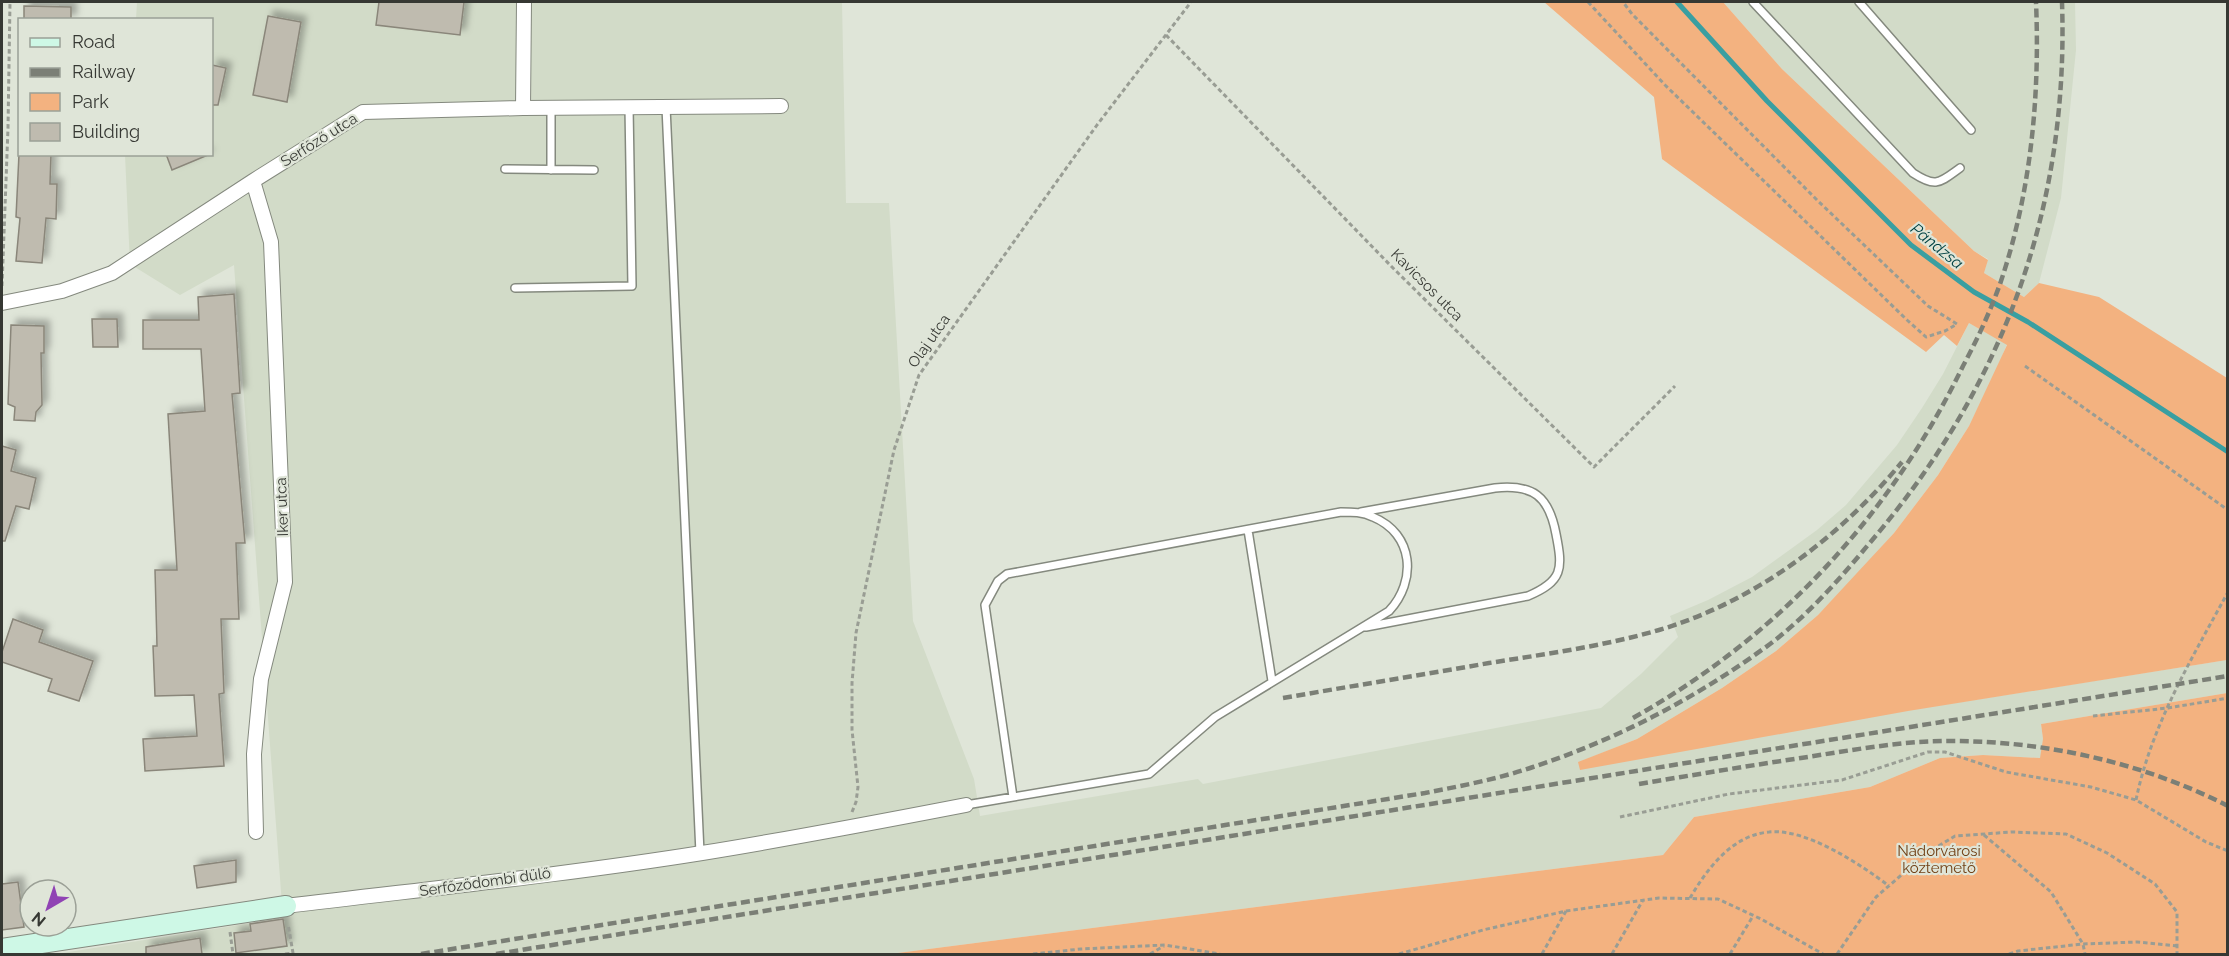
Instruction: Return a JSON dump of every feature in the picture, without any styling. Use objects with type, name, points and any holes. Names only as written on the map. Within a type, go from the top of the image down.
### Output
[{"type":"street","points":[[523,108],[524,2]]},
{"type":"street","name":"Serfőző utca","points":[[2,303],[62,291],[112,273],[363,112],[551,107],[780,106]]},
{"type":"street","name":"Iker utca","points":[[253,181],[272,242],[285,582],[261,679],[254,754],[256,832]]},
{"type":"street","name":"Serfőződombi dűlő","points":[[2,949],[286,906],[430,890],[700,853],[966,805]]},
{"type":"lane","points":[[1753,2],[1914,173],[1928,182],[1936,183],[1960,168]]},
{"type":"lane","points":[[1859,2],[1971,130]]},
{"type":"lane","points":[[551,107],[551,170]]},
{"type":"lane","points":[[515,288],[632,286],[629,107]]},
{"type":"lane","points":[[666,107],[700,853]]},
{"type":"lane","points":[[505,169],[594,170]]},
{"type":"lane","points":[[1013,797],[985,605],[998,581],[1007,574],[1341,512],[1359,512],[1495,488],[1512,486],[1524,489],[1544,500],[1553,516],[1561,560],[1559,571],[1554,581],[1548,586],[1528,596],[1361,628]]},
{"type":"lane","points":[[966,805],[1149,774],[1215,717],[1389,611],[1399,600],[1408,573],[1408,557],[1395,533],[1384,522],[1359,512]]},
{"type":"lane","points":[[1248,530],[1272,681]]},
{"type":"path","points":[[2,286],[8,128],[9,2]]},
{"type":"path","name":"Olaj utca","points":[[841,829],[856,802],[858,787],[852,730],[852,682],[856,633],[894,450],[919,375],[1097,125],[1191,2]]},
{"type":"path","points":[[1588,2],[1665,85],[1926,337],[1946,331],[1957,324],[1928,306],[1818,201],[1632,14],[1623,2]]},
{"type":"path","name":"Kavicsos utca","points":[[1166,35],[1392,267],[1594,467],[1675,386]]},
{"type":"path","points":[[2025,366],[2228,510]]},
{"type":"path","points":[[2136,800],[2142,771],[2178,684],[2228,592]]},
{"type":"path","points":[[2093,716],[2168,708],[2228,698]]},
{"type":"path","points":[[1620,817],[1729,794],[1842,780],[1928,752],[1945,752],[2006,772],[2091,787],[2136,800],[2206,842],[2228,851]]},
{"type":"path","points":[[1690,898],[1701,879],[1722,855],[1743,839],[1769,832],[1811,840],[1862,865],[1889,886]]},
{"type":"path","points":[[1837,954],[1876,897],[1926,853],[1954,836],[2012,832],[2066,834],[2107,853],[2154,885],[2177,912],[2177,954]]},
{"type":"path","points":[[1984,835],[2050,892],[2083,945],[2085,954]]},
{"type":"path","points":[[1399,954],[1483,930],[1566,911],[1643,900],[1690,898],[1718,899],[1823,954]]},
{"type":"path","points":[[1612,954],[1643,900]]},
{"type":"path","points":[[285,954],[293,953],[286,906]]},
{"type":"path","points":[[1542,954],[1566,911]]},
{"type":"path","points":[[1730,954],[1753,916]]},
{"type":"path","points":[[2009,954],[2018,951],[2137,942],[2178,946]]},
{"type":"path","points":[[1150,954],[1165,945]]},
{"type":"path","points":[[1034,954],[1165,945],[1220,954]]},
{"type":"shaded area","points":[[137,2],[842,2],[846,203],[889,203],[913,621],[974,779],[980,816],[1198,779],[1203,784],[1601,708],[1641,674],[1678,637],[1670,616],[1708,600],[1752,577],[1817,530],[1846,505],[1897,445],[1943,374],[1969,323],[2007,344],[1969,426],[1938,475],[1894,533],[1818,615],[1776,651],[1722,688],[1637,739],[1579,762],[2227,660],[2227,693],[2041,724],[2043,739],[2041,758],[1983,755],[1940,758],[1870,787],[1694,817],[1663,855],[890,954],[56,954],[283,918],[234,265],[180,295],[130,264],[125,156],[213,156],[213,18],[136,18]]},
{"type":"shaded area","points":[[1723,2],[2075,2],[2076,50],[2061,198],[2039,283],[2024,297],[1984,273],[1988,259],[1974,251],[1782,69]]},
{"type":"green space","points":[[1544,2],[1723,2],[1782,69],[1974,251],[1988,260],[1984,273],[2024,297],[2039,283],[2099,297],[2227,378],[2227,660],[1908,711],[1580,770],[1578,762],[1637,739],[1722,688],[1776,651],[1818,615],[1894,533],[1938,475],[1969,426],[2007,345],[1969,323],[1957,346],[1944,335],[1926,352],[1662,159],[1654,97]]},
{"type":"green space","name":"Nádorvárosi köztemető","points":[[2227,693],[2227,954],[890,954],[1663,855],[1694,817],[1870,787],[1940,758],[1983,755],[2040,758],[2043,739],[2041,724]]},
{"type":"building","points":[[379,2],[464,2],[460,35],[376,25]]},
{"type":"building","points":[[24,6],[71,7],[71,18],[24,18]]},
{"type":"building","points":[[268,16],[301,22],[287,102],[253,95]]},
{"type":"building","points":[[213,65],[226,68],[218,105],[213,105]]},
{"type":"building","points":[[19,156],[51,156],[50,184],[57,184],[56,219],[46,218],[42,263],[16,261],[20,218],[16,217]]},
{"type":"building","points":[[167,156],[206,156],[172,170]]},
{"type":"building","points":[[234,294],[240,393],[232,394],[245,543],[236,543],[239,619],[221,619],[224,693],[219,694],[224,766],[145,771],[143,739],[197,736],[194,695],[155,696],[153,646],[157,646],[155,570],[177,570],[168,414],[205,411],[201,349],[143,349],[143,320],[199,320],[198,297]]},
{"type":"building","points":[[92,319],[117,319],[118,347],[93,347]]},
{"type":"building","points":[[11,325],[44,326],[44,353],[41,353],[42,405],[36,412],[35,421],[14,420],[15,407],[8,404]]},
{"type":"building","points":[[2,446],[16,450],[11,471],[36,478],[29,509],[16,506],[5,541],[2,541]]},
{"type":"building","points":[[13,619],[43,630],[39,642],[93,661],[79,701],[48,691],[52,679],[2,662],[2,652]]},
{"type":"building","points":[[236,860],[236,882],[197,888],[194,866]]},
{"type":"building","points":[[18,882],[18,928],[2,930],[2,884]]},
{"type":"building","points":[[283,919],[287,946],[236,953],[234,933],[251,931],[250,924]]},
{"type":"building","points":[[200,938],[202,954],[146,954],[146,947]]},
{"type":"waterway","name":"Pándzsa","points":[[1677,2],[1767,101],[1911,245],[1974,292],[2028,322],[2228,452]]},
{"type":"railway","points":[[1633,718],[1736,650],[1825,568],[1865,522],[1901,473],[1934,421],[1992,305],[2011,250],[2026,180],[2035,109],[2036,2]]},
{"type":"railway","points":[[421,954],[1452,788],[1506,775],[1565,756],[1626,730],[1686,699],[1770,644],[1797,622],[1846,571],[1915,485],[1956,423],[1991,359],[2018,292],[2039,223],[2054,152],[2061,78],[2062,2]]},
{"type":"railway","points":[[1283,698],[1596,645],[1638,636],[1694,618],[1761,585],[1792,564],[1851,516],[1902,462]]},
{"type":"railway","points":[[496,954],[2228,676]]},
{"type":"railway","points":[[1639,784],[1874,747],[1918,742],[1958,741],[2037,747],[2116,763],[2192,789],[2228,806]]}]
